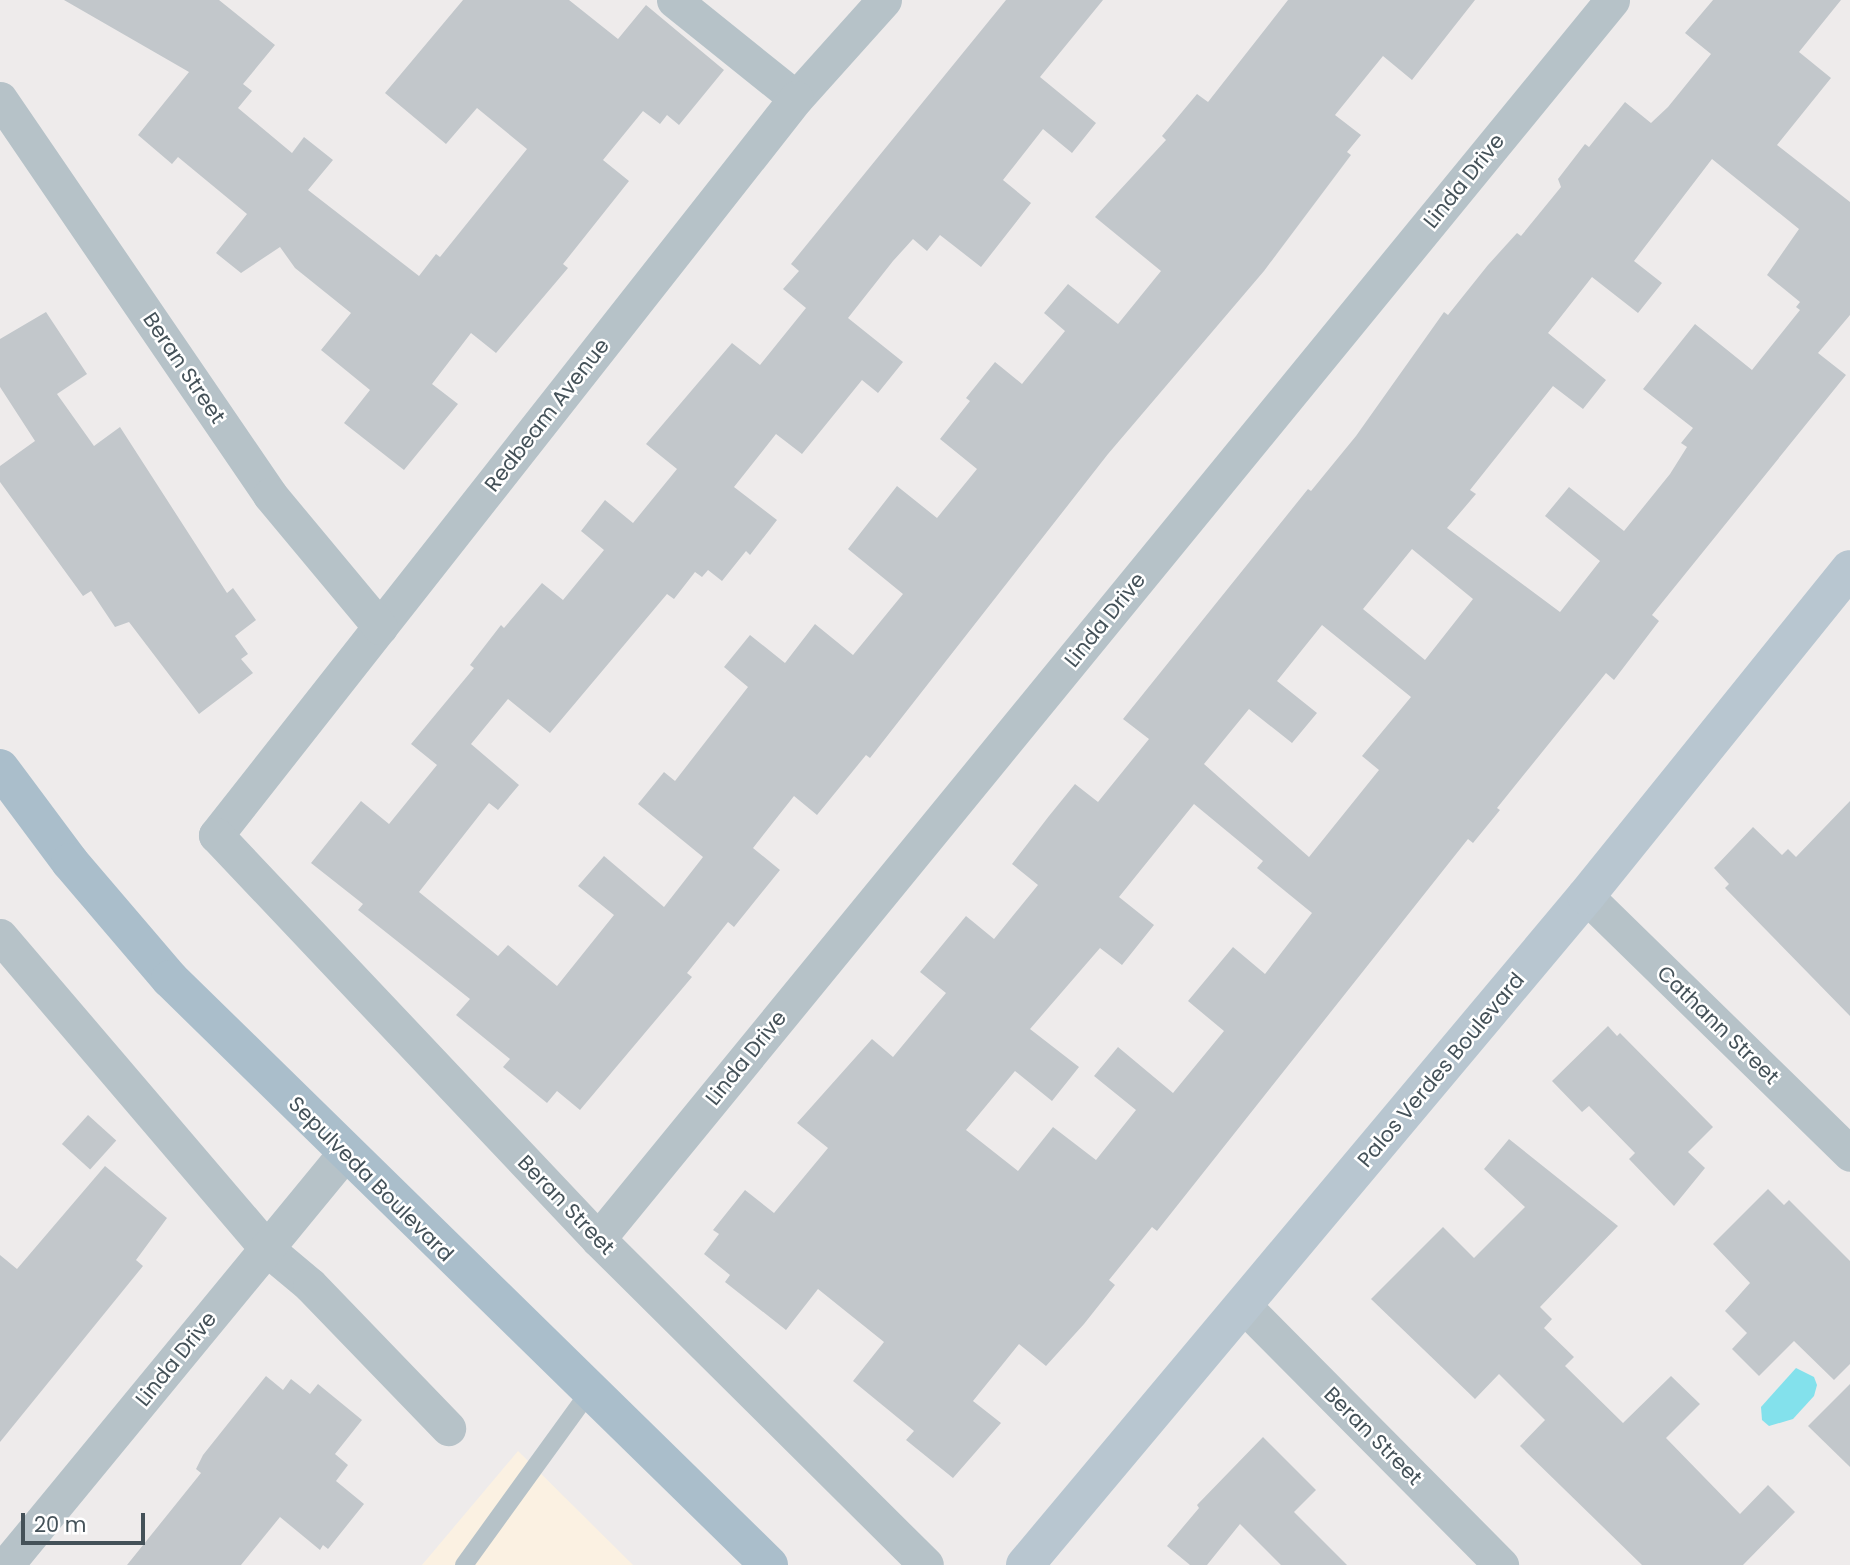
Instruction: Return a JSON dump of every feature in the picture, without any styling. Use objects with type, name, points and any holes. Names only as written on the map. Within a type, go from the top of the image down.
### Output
[{"type":"main road","name":"Palos Verdes Boulevard","points":[[1024,1565],[1244,1307],[1586,896],[1850,569]]},
{"type":"main road","name":"Sepulveda Boulevard","points":[[0,768],[69,862],[170,979],[769,1565]]},
{"type":"street","points":[[674,0],[796,98]]},
{"type":"street","name":"Redbeam Avenue","points":[[216,835],[796,98],[884,0]]},
{"type":"street","name":"Linda Drive","points":[[598,1239],[1612,0]]},
{"type":"street","name":"Beran Street","points":[[0,99],[270,495],[380,627]]},
{"type":"street","name":"Beran Street","points":[[216,835],[598,1239],[926,1565]]},
{"type":"street","name":"Cathann Street","points":[[1586,896],[1850,1154]]},
{"type":"street","points":[[0,936],[267,1249],[310,1285],[448,1428]]},
{"type":"street","name":"Linda Drive","points":[[6,1565],[345,1153]]},
{"type":"street","name":"Beran Street","points":[[1244,1307],[1501,1565]]},
{"type":"lane","points":[[464,1565],[590,1391]]},
{"type":"shaded area","points":[[518,1451],[633,1565],[422,1565]]},
{"type":"water","points":[[1796,1368],[1814,1377],[1817,1385],[1814,1396],[1793,1419],[1769,1426],[1762,1420],[1761,1407]]},
{"type":"building","points":[[64,0],[219,0],[275,45],[243,84],[252,91],[238,108],[292,153],[304,137],[333,160],[308,190],[419,276],[436,254],[440,257],[527,149],[477,108],[446,144],[385,93],[463,0],[569,0],[618,39],[646,5],[724,70],[679,125],[667,115],[660,124],[643,111],[603,160],[629,181],[563,264],[568,268],[496,353],[471,333],[432,384],[458,404],[404,470],[344,423],[370,390],[321,350],[351,313],[295,268],[280,247],[241,273],[216,253],[247,214],[178,157],[172,164],[138,135],[189,72]]},
{"type":"building","points":[[1006,0],[1103,0],[1040,77],[1096,123],[1072,153],[1043,129],[1003,180],[1031,203],[981,267],[940,235],[927,251],[913,239],[893,261],[848,318],[903,362],[878,393],[862,380],[802,454],[776,434],[734,487],[777,520],[750,555],[746,551],[722,581],[708,570],[702,577],[695,572],[674,599],[667,594],[550,733],[508,699],[471,744],[519,785],[498,810],[489,803],[419,892],[498,956],[508,945],[557,986],[614,915],[578,886],[604,856],[664,907],[703,857],[638,804],[664,772],[675,781],[748,687],[724,667],[750,635],[785,663],[815,624],[853,655],[903,594],[848,549],[897,486],[937,518],[977,469],[940,439],[970,401],[966,398],[995,362],[1022,384],[1065,331],[1044,313],[1068,284],[1118,324],[1161,271],[1095,217],[1166,140],[1162,136],[1197,94],[1208,102],[1288,0],[1475,0],[1412,80],[1383,56],[1335,115],[1361,135],[1347,152],[1351,155],[1264,271],[1108,454],[870,758],[866,755],[817,815],[794,796],[753,848],[780,870],[734,927],[728,922],[687,973],[692,977],[580,1110],[557,1091],[547,1103],[503,1067],[510,1059],[456,1015],[470,999],[358,910],[363,904],[311,863],[361,801],[389,824],[437,765],[411,744],[474,668],[470,665],[501,625],[504,628],[542,583],[563,600],[604,550],[581,531],[605,500],[633,523],[677,469],[646,444],[732,343],[760,365],[806,308],[783,289],[799,271],[791,264]]},
{"type":"building","points":[[1713,0],[1841,0],[1799,52],[1831,78],[1777,145],[1850,202],[1850,315],[1818,353],[1846,375],[1652,615],[1659,621],[1614,680],[1606,673],[1497,808],[1500,810],[1473,843],[1468,839],[1157,1231],[1152,1227],[1109,1280],[1115,1285],[1084,1324],[1046,1366],[1019,1344],[973,1401],[1001,1423],[953,1478],[906,1440],[914,1431],[853,1381],[884,1342],[818,1289],[786,1330],[725,1282],[730,1275],[704,1254],[719,1234],[713,1230],[745,1190],[774,1213],[828,1148],[797,1123],[872,1039],[893,1057],[946,993],[920,972],[966,916],[994,939],[1038,885],[1012,864],[1075,784],[1098,802],[1149,739],[1123,719],[1308,489],[1311,491],[1356,436],[1444,312],[1448,315],[1517,233],[1521,236],[1561,187],[1558,179],[1585,144],[1589,147],[1625,102],[1651,123],[1668,107],[1711,54],[1685,33]],"holes":[[[1712,159],[1799,229],[1767,275],[1800,302],[1796,307],[1800,310],[1752,370],[1695,324],[1643,389],[1693,428],[1681,443],[1687,447],[1670,474],[1624,531],[1569,487],[1545,516],[1600,561],[1560,612],[1447,528],[1476,494],[1470,490],[1553,386],[1583,409],[1606,380],[1548,333],[1592,277],[1638,313],[1662,283],[1634,261]],[[1412,549],[1473,599],[1425,660],[1363,609]],[[1322,625],[1411,697],[1362,756],[1379,770],[1309,857],[1204,764],[1249,709],[1292,743],[1317,713],[1277,681]],[[1194,804],[1263,861],[1257,868],[1312,913],[1265,974],[1233,947],[1188,1001],[1224,1031],[1173,1093],[1118,1047],[1094,1076],[1136,1110],[1096,1160],[1053,1127],[1018,1171],[966,1130],[1015,1071],[1052,1101],[1079,1067],[1030,1029],[1100,948],[1122,965],[1154,925],[1119,897]]]},
{"type":"building","points":[[46,312],[87,374],[57,394],[94,446],[120,427],[227,593],[233,588],[256,620],[235,636],[248,654],[241,659],[253,673],[199,714],[129,622],[115,627],[91,591],[83,596],[0,482],[0,466],[35,441],[0,387],[0,339]]},
{"type":"building","points":[[1850,801],[1850,1016],[1725,888],[1729,884],[1714,868],[1753,827],[1782,855],[1788,849],[1796,857]]},
{"type":"building","points":[[1608,1026],[1617,1036],[1620,1033],[1713,1127],[1688,1152],[1705,1168],[1674,1206],[1629,1159],[1635,1153],[1589,1106],[1582,1112],[1552,1081]]},
{"type":"building","points":[[88,1115],[116,1140],[90,1169],[62,1144]]},
{"type":"building","points":[[1509,1139],[1618,1226],[1540,1307],[1552,1319],[1544,1328],[1574,1357],[1565,1366],[1623,1423],[1671,1376],[1700,1404],[1666,1438],[1740,1514],[1768,1485],[1795,1512],[1743,1565],[1642,1565],[1520,1446],[1545,1420],[1499,1374],[1475,1399],[1371,1299],[1443,1227],[1474,1258],[1525,1207],[1484,1169]]},
{"type":"building","points":[[105,1166],[167,1218],[136,1260],[143,1266],[0,1442],[0,1255],[17,1269]]},
{"type":"building","points":[[1768,1189],[1784,1205],[1789,1200],[1850,1261],[1850,1364],[1834,1380],[1794,1341],[1759,1376],[1732,1349],[1747,1333],[1725,1311],[1750,1283],[1713,1244]]},
{"type":"building","points":[[266,1376],[283,1390],[291,1379],[310,1394],[318,1384],[362,1420],[335,1454],[348,1465],[336,1481],[364,1504],[328,1549],[323,1545],[320,1550],[280,1517],[241,1565],[127,1565],[201,1473],[196,1469],[203,1455]]},
{"type":"building","points":[[1850,1384],[1850,1467],[1808,1426]]},
{"type":"building","points":[[1263,1437],[1316,1490],[1294,1512],[1347,1565],[1281,1565],[1240,1524],[1207,1565],[1190,1565],[1167,1546],[1199,1508],[1197,1505]]}]
